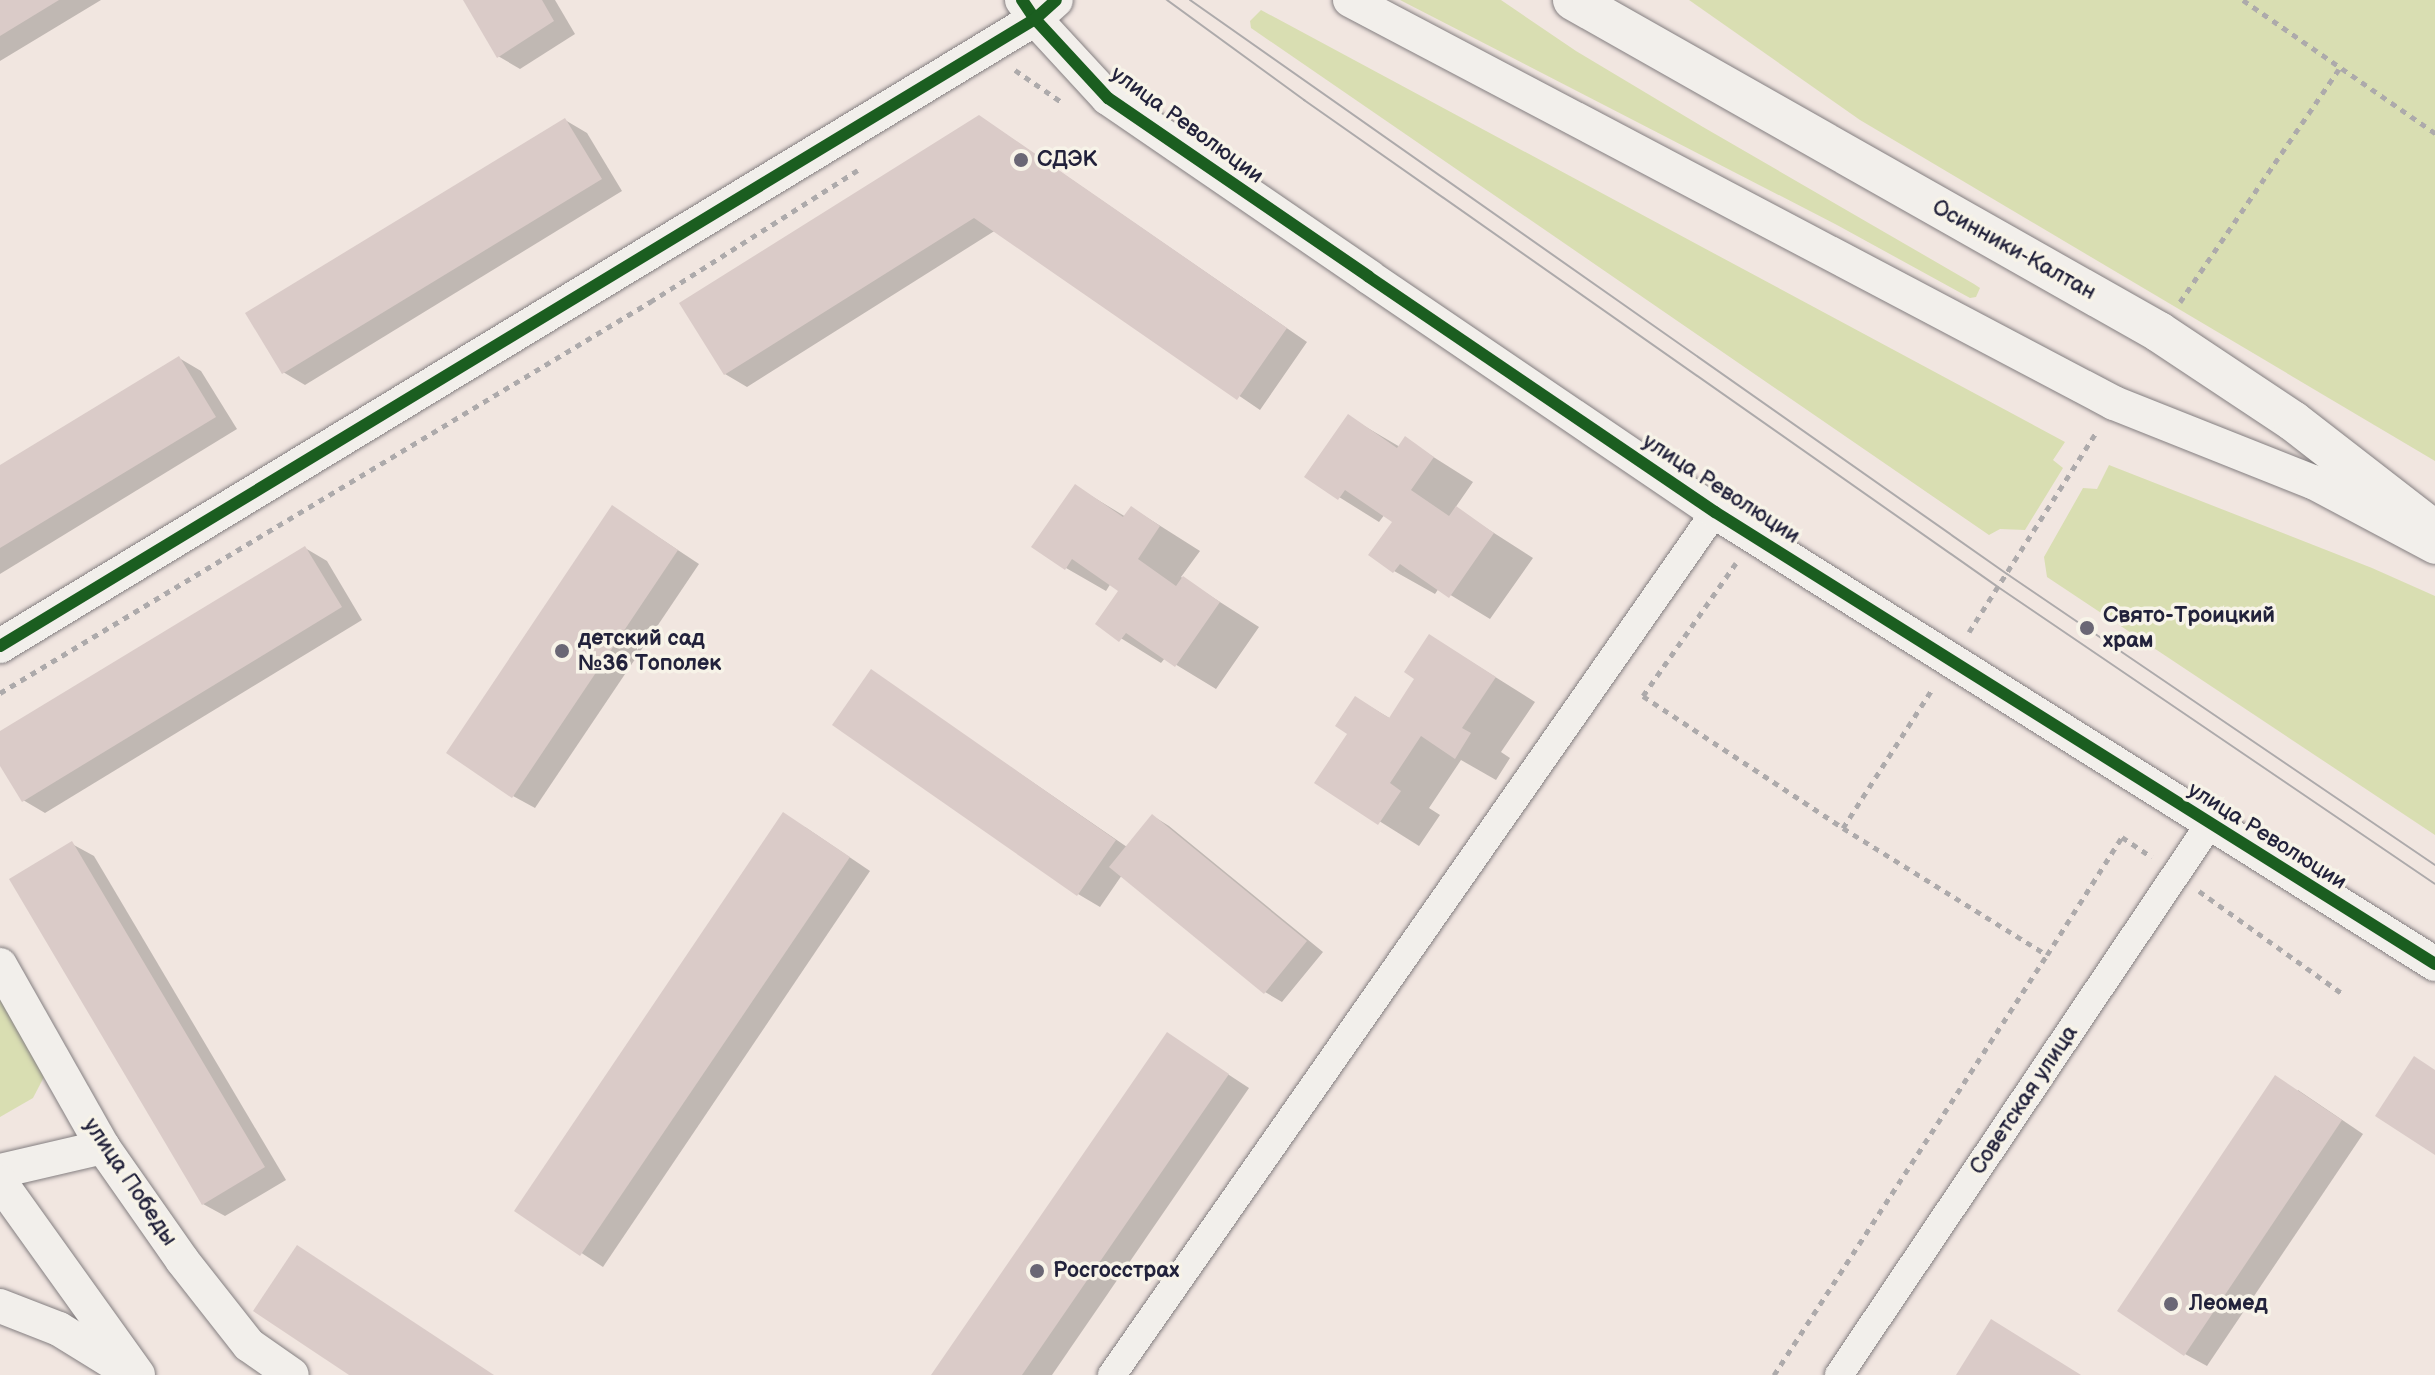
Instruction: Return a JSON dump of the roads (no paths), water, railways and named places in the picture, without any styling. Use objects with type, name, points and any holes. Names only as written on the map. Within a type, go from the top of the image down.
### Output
[{"type":"main road","name":"Осинники-Калтан","points":[[1573,0],[2159,332],[2293,421],[2435,531]]},
{"type":"street","points":[[1350,0],[2114,403],[2313,482],[2435,547]]},
{"type":"street","points":[[0,646],[1038,6]]},
{"type":"street","name":"улица Революции","points":[[1038,6],[1108,98],[1707,522],[1952,659],[2209,825],[2435,964]]},
{"type":"street","points":[[1112,1375],[1707,522]]},
{"type":"street","name":"Советская улица","points":[[1839,1375],[2209,825]]},
{"type":"street","name":"улица Победы","points":[[0,965],[103,1147],[182,1260],[249,1345],[292,1375]]},
{"type":"street","points":[[0,1171],[103,1147]]},
{"type":"street","points":[[0,1182],[137,1375]]},
{"type":"street","points":[[0,1306],[59,1329],[137,1375]]},
{"type":"tram line","points":[[1167,0],[1304,100],[1998,587],[2435,884]]},
{"type":"tram line","points":[[1190,0],[2007,574],[2435,865]]},
{"type":"place","name":"СДЭК","points":[[1021,160]]},
{"type":"place","name":"Свято-Троицкий храм","points":[[2087,628]]},
{"type":"place","name":"детский сад №36 Тополек","points":[[562,651]]},
{"type":"place","name":"Росгосстрах","points":[[1037,1271]]},
{"type":"place","name":"Леомед","points":[[2171,1304]]}]
